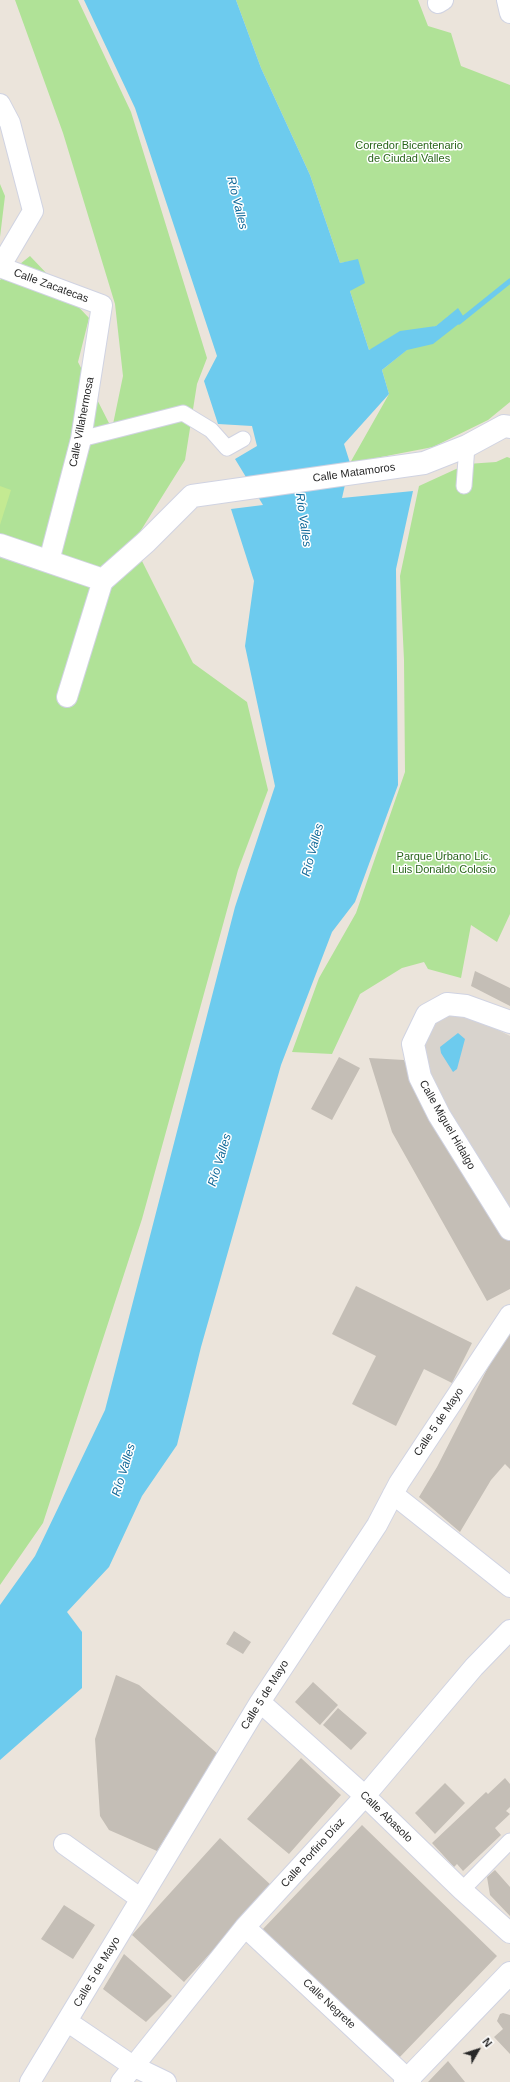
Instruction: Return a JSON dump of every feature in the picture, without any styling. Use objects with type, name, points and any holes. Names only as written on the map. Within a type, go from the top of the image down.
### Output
[{"type":"street","points":[[507,0],[510,14]]},
{"type":"street","points":[[0,104],[10,123],[33,210],[0,267]]},
{"type":"street","name":"Calle Zacatecas","points":[[0,267],[102,305]]},
{"type":"street","name":"Calle Villahermosa","points":[[49,561],[81,439],[102,305]]},
{"type":"street","points":[[81,439],[183,413],[211,430],[227,448],[242,439]]},
{"type":"street","name":"Calle Matamoros","points":[[103,580],[146,542],[192,496],[424,463],[467,446],[504,426],[510,427]]},
{"type":"street","points":[[464,486],[467,446]]},
{"type":"street","points":[[0,545],[103,580],[67,698]]},
{"type":"street","name":"Calle Miguel Hidalgo","points":[[510,1022],[466,1006],[447,1004],[427,1015],[413,1044],[420,1078],[439,1115],[510,1229]]},
{"type":"street","name":"Calle 5 de Mayo","points":[[30,2082],[68,2022],[260,1702],[377,1525],[399,1483],[510,1315]]},
{"type":"street","points":[[393,1494],[510,1587]]},
{"type":"street","name":"Calle Porfirio Díaz","points":[[121,2082],[245,1927],[365,1796],[474,1667],[510,1630]]},
{"type":"street","name":"Calle Abasolo","points":[[260,1702],[365,1796],[462,1890],[510,1933]]},
{"type":"street","points":[[462,1890],[510,1841]]},
{"type":"street","points":[[64,1844],[141,1899]]},
{"type":"street","name":"Calle Negrete","points":[[245,1927],[408,2081]]},
{"type":"street","points":[[408,2081],[510,1973]]},
{"type":"street","points":[[68,2022],[133,2066],[166,2082]]},
{"type":"green space","points":[[15,0],[78,0],[131,112],[207,358],[197,384],[185,460],[133,543],[193,663],[247,702],[268,790],[238,870],[142,1219],[43,1523],[0,1585],[0,280],[30,256],[89,318],[78,362],[112,429],[123,376],[115,304],[63,133]]},
{"type":"green space","name":"Corredor Bicentenario de Ciudad Valles","points":[[236,0],[418,0],[428,26],[451,33],[461,66],[510,85],[510,402],[488,420],[433,447],[350,463],[389,394],[382,370],[436,326],[369,350],[350,291],[358,260],[340,263],[310,175],[261,68]]},
{"type":"green space","points":[[0,184],[5,196],[0,237]]},
{"type":"green space","name":"Parque Urbano Lic. Luis Donaldo Colosio","points":[[507,457],[510,458],[510,914],[497,942],[471,925],[461,978],[428,969],[424,962],[402,968],[360,994],[332,1054],[292,1052],[319,978],[356,913],[405,772],[404,660],[400,576],[419,486],[467,464],[496,462]]},
{"type":"green space","points":[[0,486],[11,490],[0,525]]},
{"type":"shaded area","points":[[446,1010],[469,1015],[510,1036],[510,1207],[447,1107],[421,1056],[424,1029]]},
{"type":"water","name":"Río Valles","points":[[84,0],[236,0],[261,68],[310,175],[340,263],[358,259],[365,283],[350,291],[369,350],[400,331],[436,326],[458,308],[465,319],[433,344],[407,350],[382,370],[389,394],[344,444],[350,463],[342,498],[413,491],[396,569],[398,785],[355,902],[332,932],[281,1065],[201,1347],[177,1445],[142,1496],[109,1567],[67,1612],[82,1632],[82,1688],[0,1760],[0,1605],[35,1556],[105,1410],[235,907],[275,786],[245,646],[254,581],[231,509],[263,505],[235,459],[257,446],[252,426],[218,424],[204,381],[217,356],[135,108]]},
{"type":"water","points":[[458,1033],[465,1039],[457,1069],[453,1072],[441,1053],[440,1047]]},
{"type":"building","points":[[475,971],[510,988],[510,1006],[471,986]]},
{"type":"building","points":[[339,1057],[360,1068],[332,1120],[311,1109]]},
{"type":"building","points":[[369,1058],[404,1060],[432,1115],[491,1206],[510,1240],[510,1289],[487,1301],[392,1132]]},
{"type":"building","points":[[356,1286],[472,1343],[452,1383],[424,1369],[396,1426],[352,1404],[376,1356],[332,1334]]},
{"type":"building","points":[[510,1330],[510,1469],[505,1464],[491,1480],[460,1532],[419,1497],[437,1467],[500,1344]]},
{"type":"building","points":[[234,1631],[251,1642],[243,1654],[226,1644]]},
{"type":"building","points":[[116,1675],[139,1685],[218,1754],[157,1851],[109,1830],[100,1816],[95,1739]]},
{"type":"building","points":[[313,1682],[338,1705],[320,1725],[295,1702]]},
{"type":"building","points":[[338,1708],[367,1733],[351,1750],[323,1725]]},
{"type":"building","points":[[301,1758],[341,1795],[289,1854],[247,1819]]},
{"type":"building","points":[[505,1778],[510,1784],[510,1807],[506,1811],[510,1814],[495,1828],[501,1835],[463,1871],[457,1864],[454,1867],[432,1843],[486,1792],[488,1794]]},
{"type":"building","points":[[445,1783],[465,1803],[435,1834],[415,1813]]},
{"type":"building","points":[[362,1825],[497,1956],[397,2060],[262,1930]]},
{"type":"building","points":[[220,1838],[272,1886],[184,1982],[132,1935]]},
{"type":"building","points":[[495,1870],[510,1887],[510,1916],[490,1895],[487,1877]]},
{"type":"building","points":[[64,1905],[95,1925],[73,1959],[41,1939]]},
{"type":"building","points":[[124,1954],[172,1996],[146,2022],[103,1989]]},
{"type":"building","points":[[503,2013],[510,2015],[510,2054],[494,2037],[503,2029],[497,2021],[500,2014]]},
{"type":"building","points":[[448,2061],[465,2082],[428,2082]]},
{"type":"waterway","points":[[459,322],[510,281]]}]
